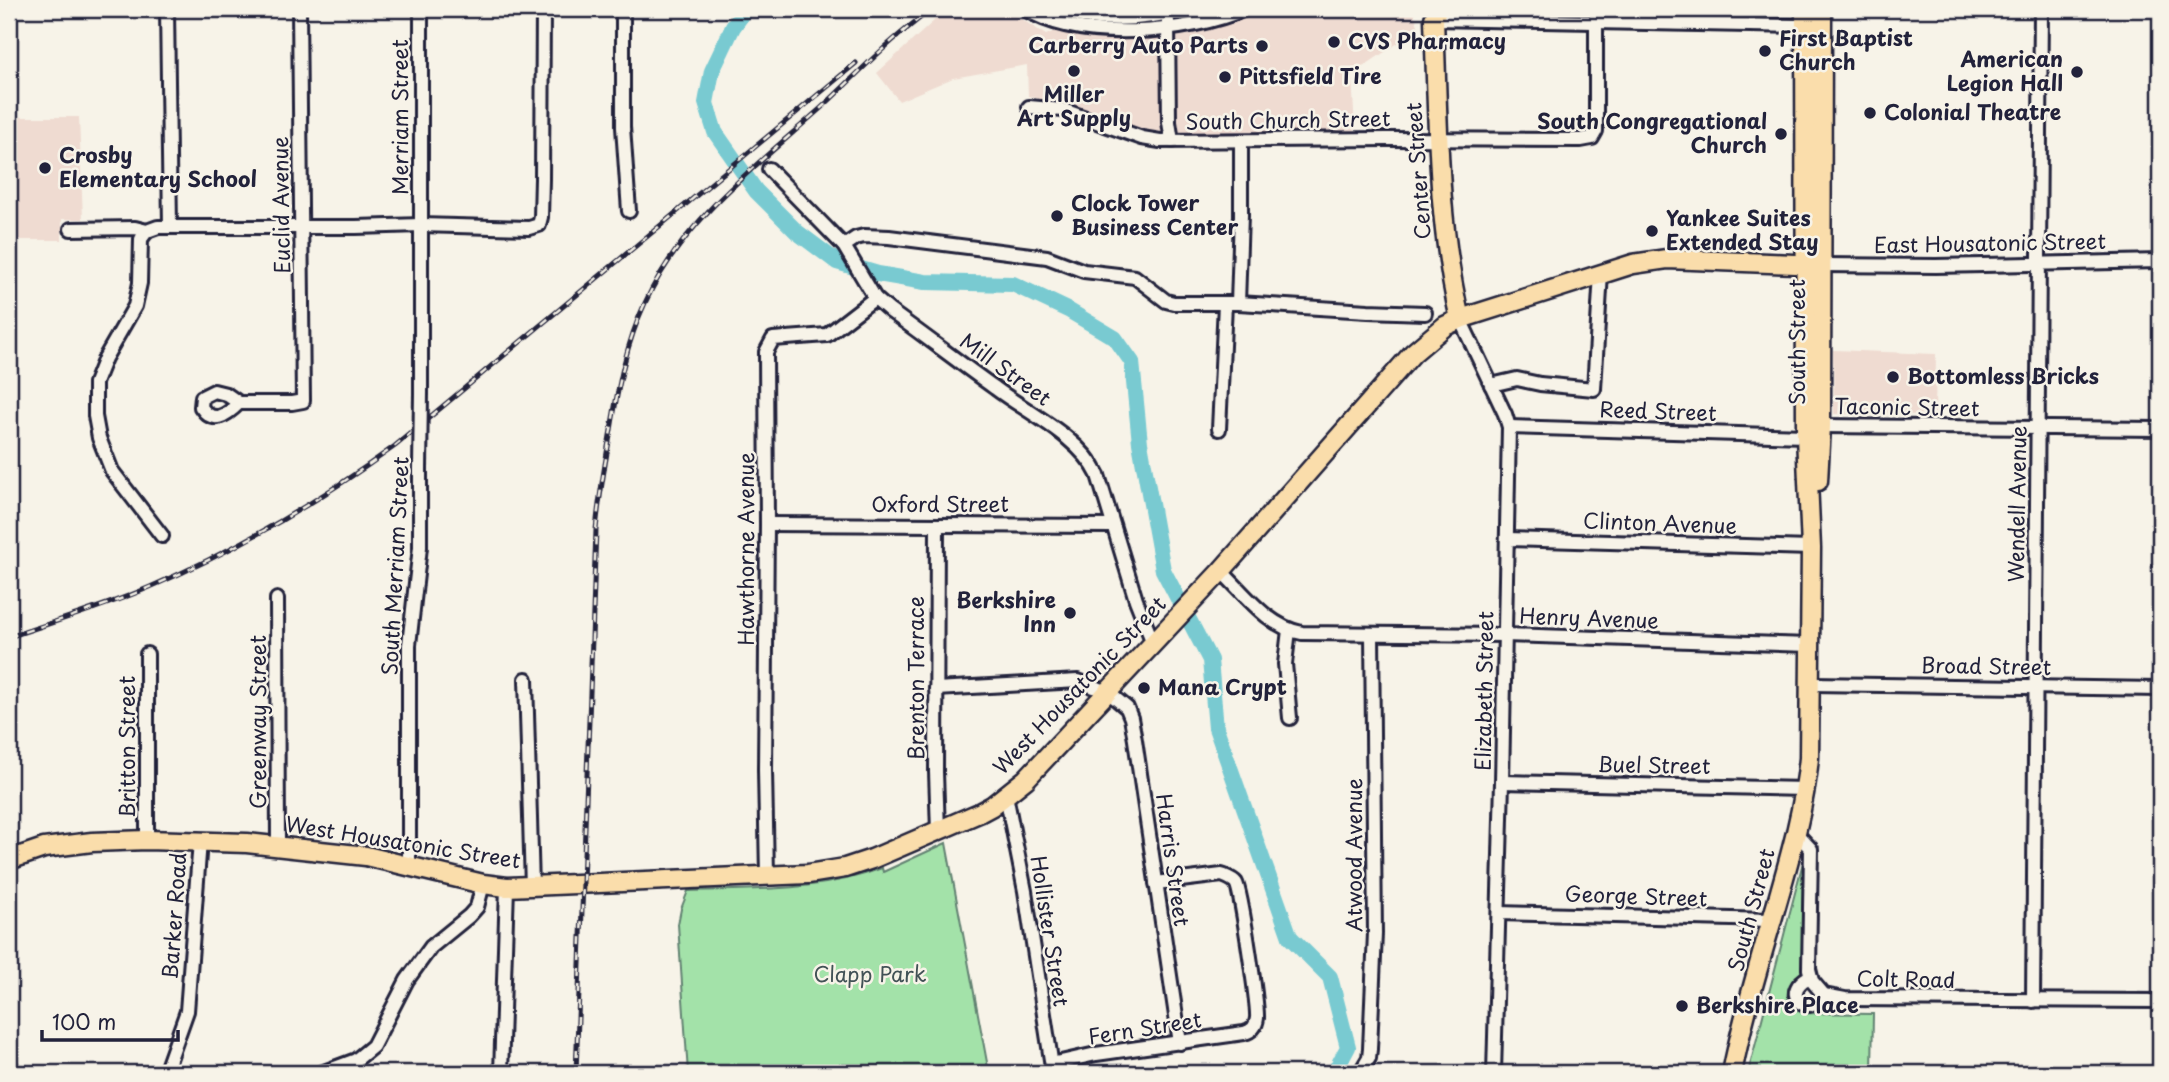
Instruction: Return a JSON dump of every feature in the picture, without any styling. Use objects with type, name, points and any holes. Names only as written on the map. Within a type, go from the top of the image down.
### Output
[{"type":"highway","name":"South Street","points":[[1813,265],[1822,9]]},
{"type":"highway","name":"Center Street","points":[[1433,12],[1448,259],[1460,319]]},
{"type":"highway","name":"South Street","points":[[1732,1073],[1797,833],[1810,758],[1813,265],[1805,17]]},
{"type":"highway","name":"West Housatonic Street","points":[[9,860],[66,844],[147,840],[278,845],[366,856],[483,884],[507,887],[808,874],[845,868],[979,813],[1026,779],[1221,571],[1413,353],[1437,332],[1460,319],[1633,264],[1667,259],[1813,265]]},
{"type":"street","points":[[167,9],[170,227]]},
{"type":"street","name":"Euclid Avenue","points":[[239,403],[303,401],[299,9]]},
{"type":"street","name":"Merriam Street","points":[[421,9],[421,225]]},
{"type":"street","points":[[71,229],[421,225],[529,228],[539,225],[542,179],[543,9]]},
{"type":"street","points":[[623,9],[624,127],[629,211]]},
{"type":"street","points":[[1025,9],[1049,20],[1084,29],[1119,30],[1168,28],[1209,21],[1245,9]]},
{"type":"street","points":[[1056,9],[1102,19],[1137,18],[1188,9]]},
{"type":"street","name":"Wendell Avenue","points":[[2033,1001],[2041,9]]},
{"type":"street","points":[[1433,12],[1805,17],[1822,40]]},
{"type":"street","points":[[1167,14],[1171,141]]},
{"type":"street","name":"South Church Street","points":[[1029,107],[1063,110],[1142,138],[1171,141],[1581,140],[1594,136],[1596,131],[1596,15]]},
{"type":"street","points":[[1219,429],[1241,215],[1241,142]]},
{"type":"street","name":"Mill Street","points":[[769,169],[844,246],[875,298],[996,389],[1068,438],[1094,467],[1136,600],[1157,638]]},
{"type":"street","name":"South Merriam Street","points":[[409,867],[409,645],[419,547],[421,225]]},
{"type":"street","points":[[147,230],[141,240],[140,283],[135,306],[105,358],[95,383],[95,416],[99,438],[112,471],[162,536]]},
{"type":"street","points":[[844,246],[864,236],[889,237],[1047,257],[1084,271],[1135,277],[1166,301],[1174,303],[1231,303],[1425,313]]},
{"type":"street","name":"East Housatonic Street","points":[[1813,265],[1936,266],[2160,261]]},
{"type":"street","points":[[1491,384],[1517,379],[1594,389],[1601,273]]},
{"type":"street","name":"Hawthorne Avenue","points":[[767,876],[766,352],[773,339],[827,335],[875,298]]},
{"type":"street","name":"Elizabeth Street","points":[[1460,319],[1509,427],[1494,1073]]},
{"type":"street","name":"Reed Street","points":[[1509,427],[1813,431]]},
{"type":"street","name":"Taconic Street","points":[[1813,431],[2160,429]]},
{"type":"street","name":"Oxford Street","points":[[767,524],[1113,526]]},
{"type":"street","name":"Brenton Terrace","points":[[937,525],[938,831]]},
{"type":"street","name":"Clinton Avenue","points":[[1507,539],[1811,548]]},
{"type":"street","name":"Henry Avenue","points":[[1221,571],[1275,624],[1302,633],[1505,635],[1811,645]]},
{"type":"street","name":"Greenway Street","points":[[277,599],[278,845]]},
{"type":"street","points":[[1289,630],[1285,664],[1290,718]]},
{"type":"street","name":"Atwood Avenue","points":[[1360,1073],[1369,1058],[1370,1049],[1375,933],[1372,634]]},
{"type":"street","name":"Britton Street","points":[[147,654],[147,840]]},
{"type":"street","points":[[526,679],[532,887]]},
{"type":"street","points":[[936,689],[1078,681],[1108,692]]},
{"type":"street","name":"Broad Street","points":[[1811,684],[2160,689]]},
{"type":"street","name":"Harris Street","points":[[1108,692],[1127,708],[1131,718],[1180,1043]]},
{"type":"street","name":"Buel Street","points":[[1502,782],[1806,789]]},
{"type":"street","name":"Hollister Street","points":[[1006,795],[1025,891],[1053,1069]]},
{"type":"street","points":[[1797,833],[1811,849],[1808,959],[1810,976],[1824,995]]},
{"type":"street","name":"Barker Road","points":[[165,1073],[187,1011],[200,841]]},
{"type":"street","name":"Fern Street","points":[[1053,1069],[1096,1055],[1251,1031],[1257,1019],[1243,913],[1236,883],[1229,877],[1219,876],[1156,883]]},
{"type":"street","points":[[321,1073],[356,1060],[373,1045],[407,979],[431,947],[477,907],[483,884]]},
{"type":"street","points":[[501,1073],[507,887]]},
{"type":"street","name":"George Street","points":[[1499,913],[1772,920]]},
{"type":"street","name":"Colt Road","points":[[1810,976],[1797,987],[1798,1000],[1804,1004],[1811,1004],[1824,995],[1856,999],[2160,1001]]},
{"type":"street","points":[[9,1065],[16,1073]]},
{"type":"shaded area","points":[[947,9],[1006,9],[1046,35],[1103,9],[1413,9],[1419,29],[1352,74],[1355,132],[1154,132],[1028,96],[1027,65],[953,78],[899,101],[877,73]]},
{"type":"shaded area","name":"Crosby Elementary School","points":[[9,117],[79,117],[83,219],[62,219],[62,240],[9,240]]},
{"type":"shaded area","points":[[1833,350],[1936,354],[1935,415],[1834,414]]},
{"type":"green space","name":"Clapp Park","points":[[946,843],[989,1073],[688,1073],[678,924],[688,891],[786,888],[835,881],[882,868],[883,872]]},
{"type":"green space","points":[[1803,862],[1802,1013],[1873,1014],[1872,1073],[1748,1073]]},
{"type":"waterway","points":[[746,9],[733,27],[712,71],[706,103],[715,132],[756,191],[797,232],[837,262],[878,274],[925,282],[1013,284],[1068,310],[1115,338],[1132,362],[1140,443],[1163,570],[1210,660],[1216,728],[1290,937],[1330,977],[1348,1047],[1334,1073]]},
{"type":"railway","points":[[576,1073],[596,530],[617,398],[633,334],[661,273],[679,246],[722,196],[888,44],[931,9]]},
{"type":"railway","points":[[9,637],[115,601],[182,573],[277,523],[366,466],[395,446],[856,63]]},
{"type":"place","name":"CVS Pharmacy","points":[[1334,42]]},
{"type":"place","name":"Carberry Auto Parts","points":[[1262,46]]},
{"type":"place","name":"First Baptist Church","points":[[1765,51]]},
{"type":"place","name":"Miller Art Supply","points":[[1074,71]]},
{"type":"place","name":"American Legion Hall","points":[[2077,72]]},
{"type":"place","name":"Pittsfield Tire","points":[[1225,77]]},
{"type":"place","name":"Colonial Theatre","points":[[1870,113]]},
{"type":"place","name":"South Congregational Church","points":[[1781,134]]},
{"type":"place","name":"Crosby Elementary School","points":[[45,168]]},
{"type":"place","name":"Clock Tower Business Center","points":[[1057,216]]},
{"type":"place","name":"Yankee Suites Extended Stay","points":[[1652,231]]},
{"type":"place","name":"Bottomless Bricks","points":[[1893,377]]},
{"type":"place","name":"Berkshire Inn","points":[[1070,613]]},
{"type":"place","name":"Mana Crypt","points":[[1144,688]]},
{"type":"place","name":"Berkshire Place","points":[[1682,1006]]}]
